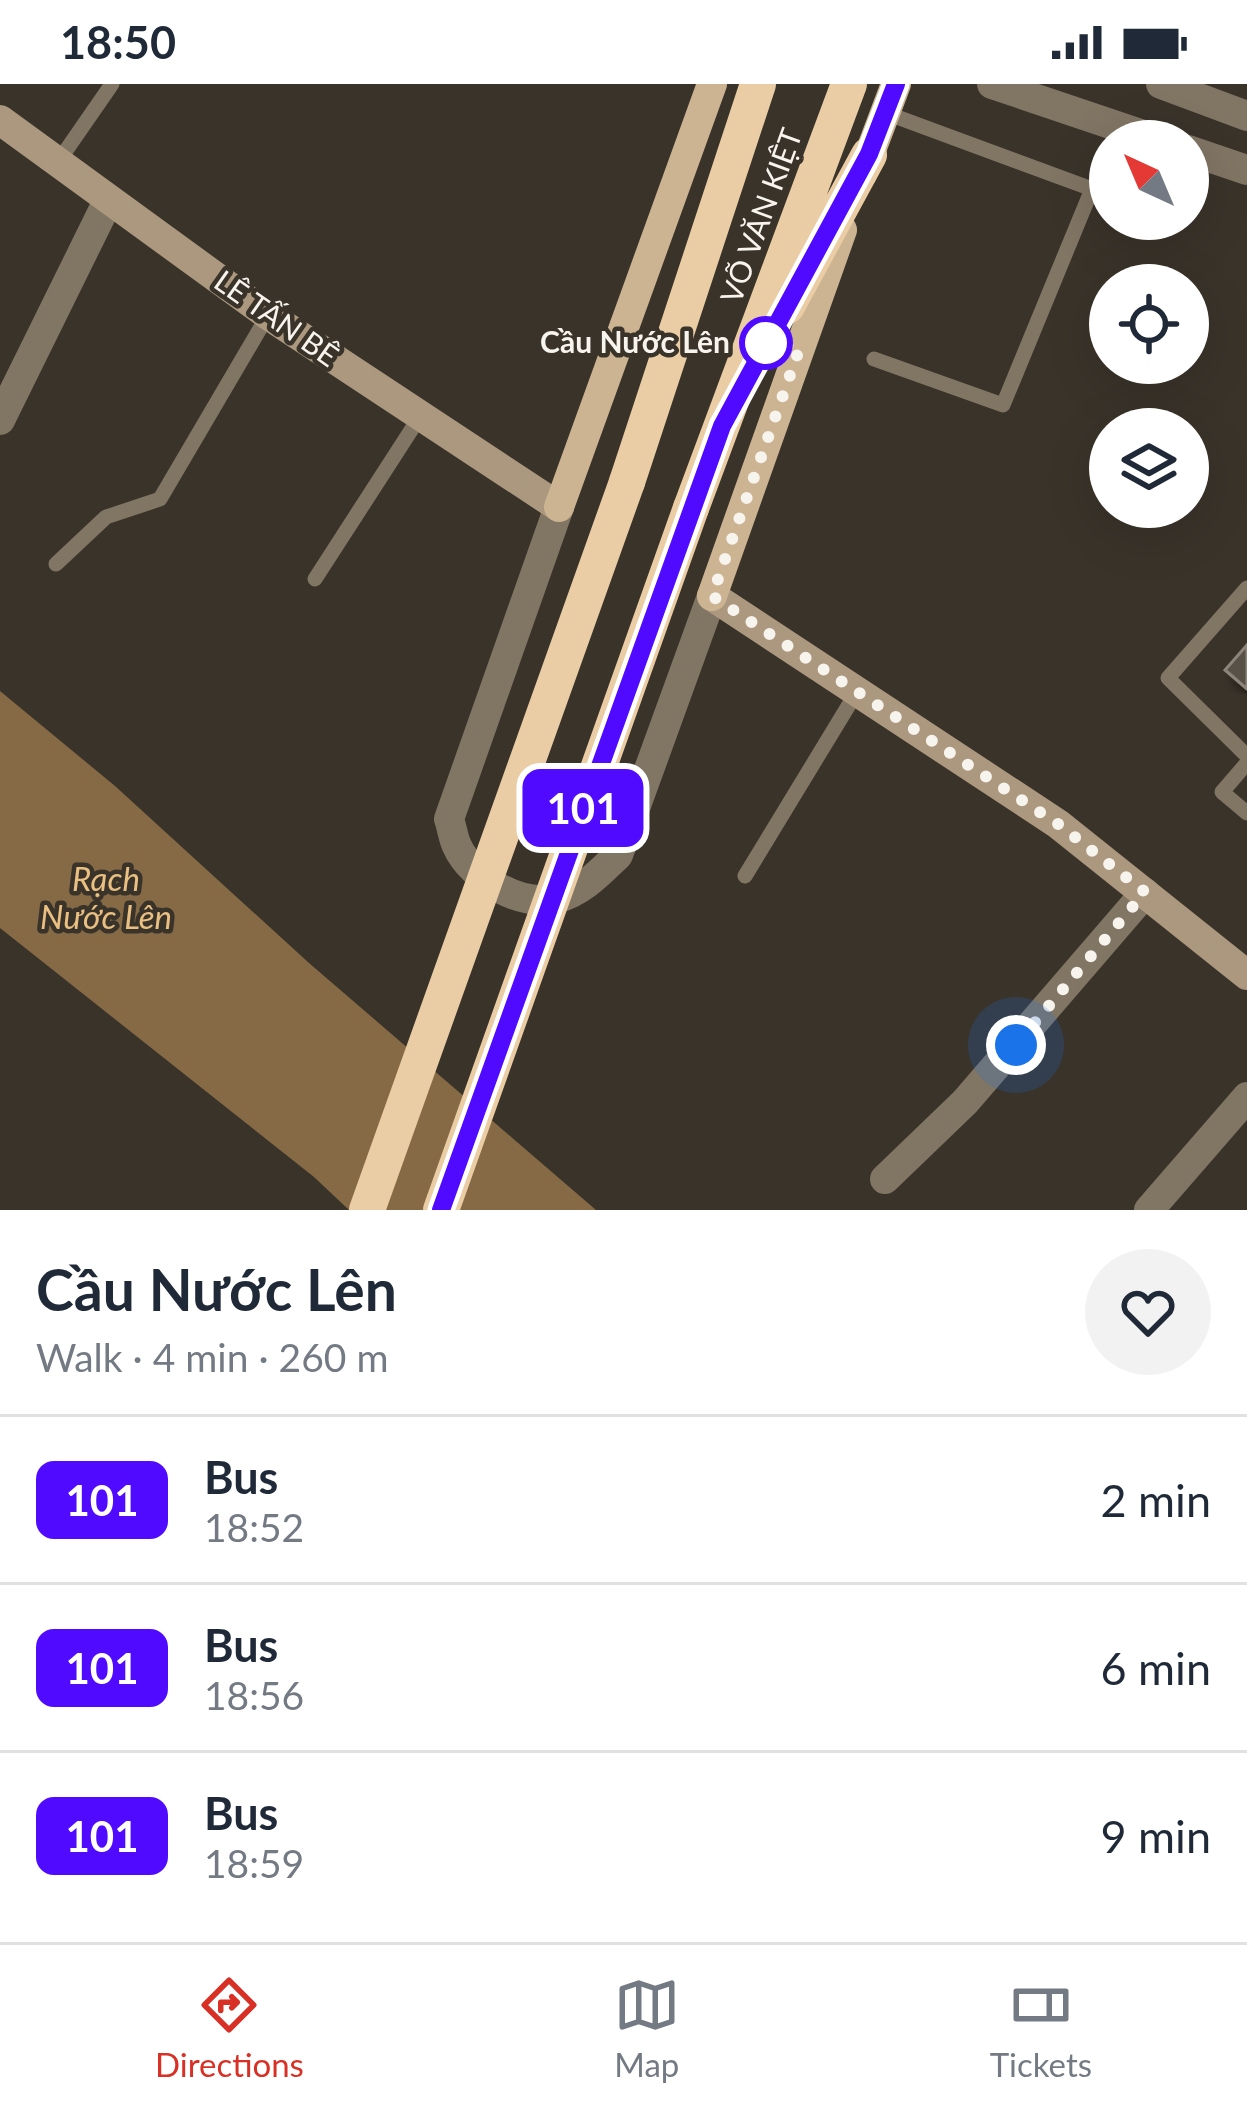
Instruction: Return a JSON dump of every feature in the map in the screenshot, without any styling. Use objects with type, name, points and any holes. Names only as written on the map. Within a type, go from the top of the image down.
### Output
[{"type":"highway","name":"VÕ VĂN KIỆT","points":[[441,1210],[691,508],[849,84]]},
{"type":"highway","name":"VÕ VĂN KIỆT","points":[[484,881],[626,482],[751,93]]},
{"type":"highway","points":[[722,426],[869,154]]},
{"type":"highway","points":[[368,1210],[484,881]]},
{"type":"main road","points":[[559,507],[712,84]]},
{"type":"main road","points":[[712,596],[891,99]]},
{"type":"street","points":[[992,84],[1099,120]]},
{"type":"street","points":[[1169,85],[1247,116]]},
{"type":"street","name":"LÊ TẤN BÊ","points":[[0,120],[268,315],[559,507]]},
{"type":"street","points":[[1209,157],[1247,170]]},
{"type":"street","points":[[0,420],[108,202]]},
{"type":"street","points":[[559,507],[449,818],[458,848],[484,881],[523,896],[555,900],[587,884],[618,855],[712,596],[1058,824],[1247,975]]},
{"type":"street","points":[[885,1179],[964,1102],[1145,892]]},
{"type":"street","points":[[1149,1210],[1247,1097]]},
{"type":"lane","points":[[58,162],[112,84]]},
{"type":"lane","points":[[874,359],[1003,404],[1092,189],[891,99]]},
{"type":"lane","points":[[56,564],[106,517],[160,499],[268,315]]},
{"type":"lane","points":[[315,579],[419,418]]},
{"type":"lane","points":[[1247,588],[1168,678],[1247,759],[1222,792],[1247,813]]},
{"type":"lane","points":[[746,876],[858,690]]},
{"type":"water","name":"Rạch Nước Lên","points":[[0,691],[115,786],[309,963],[596,1210],[349,1210],[314,1177],[0,928]]},
{"type":"building","points":[[1247,645],[1247,689],[1225,670]]},
{"type":"bus line","name":"101","points":[[441,1210],[722,426],[869,154],[896,84]]},
{"type":"place","name":"Cầu Nước Lên","points":[[766,343]]},
{"type":"route","points":[[766,343],[800,347],[712,596],[1058,824],[1145,892],[1016,1045]]}]
